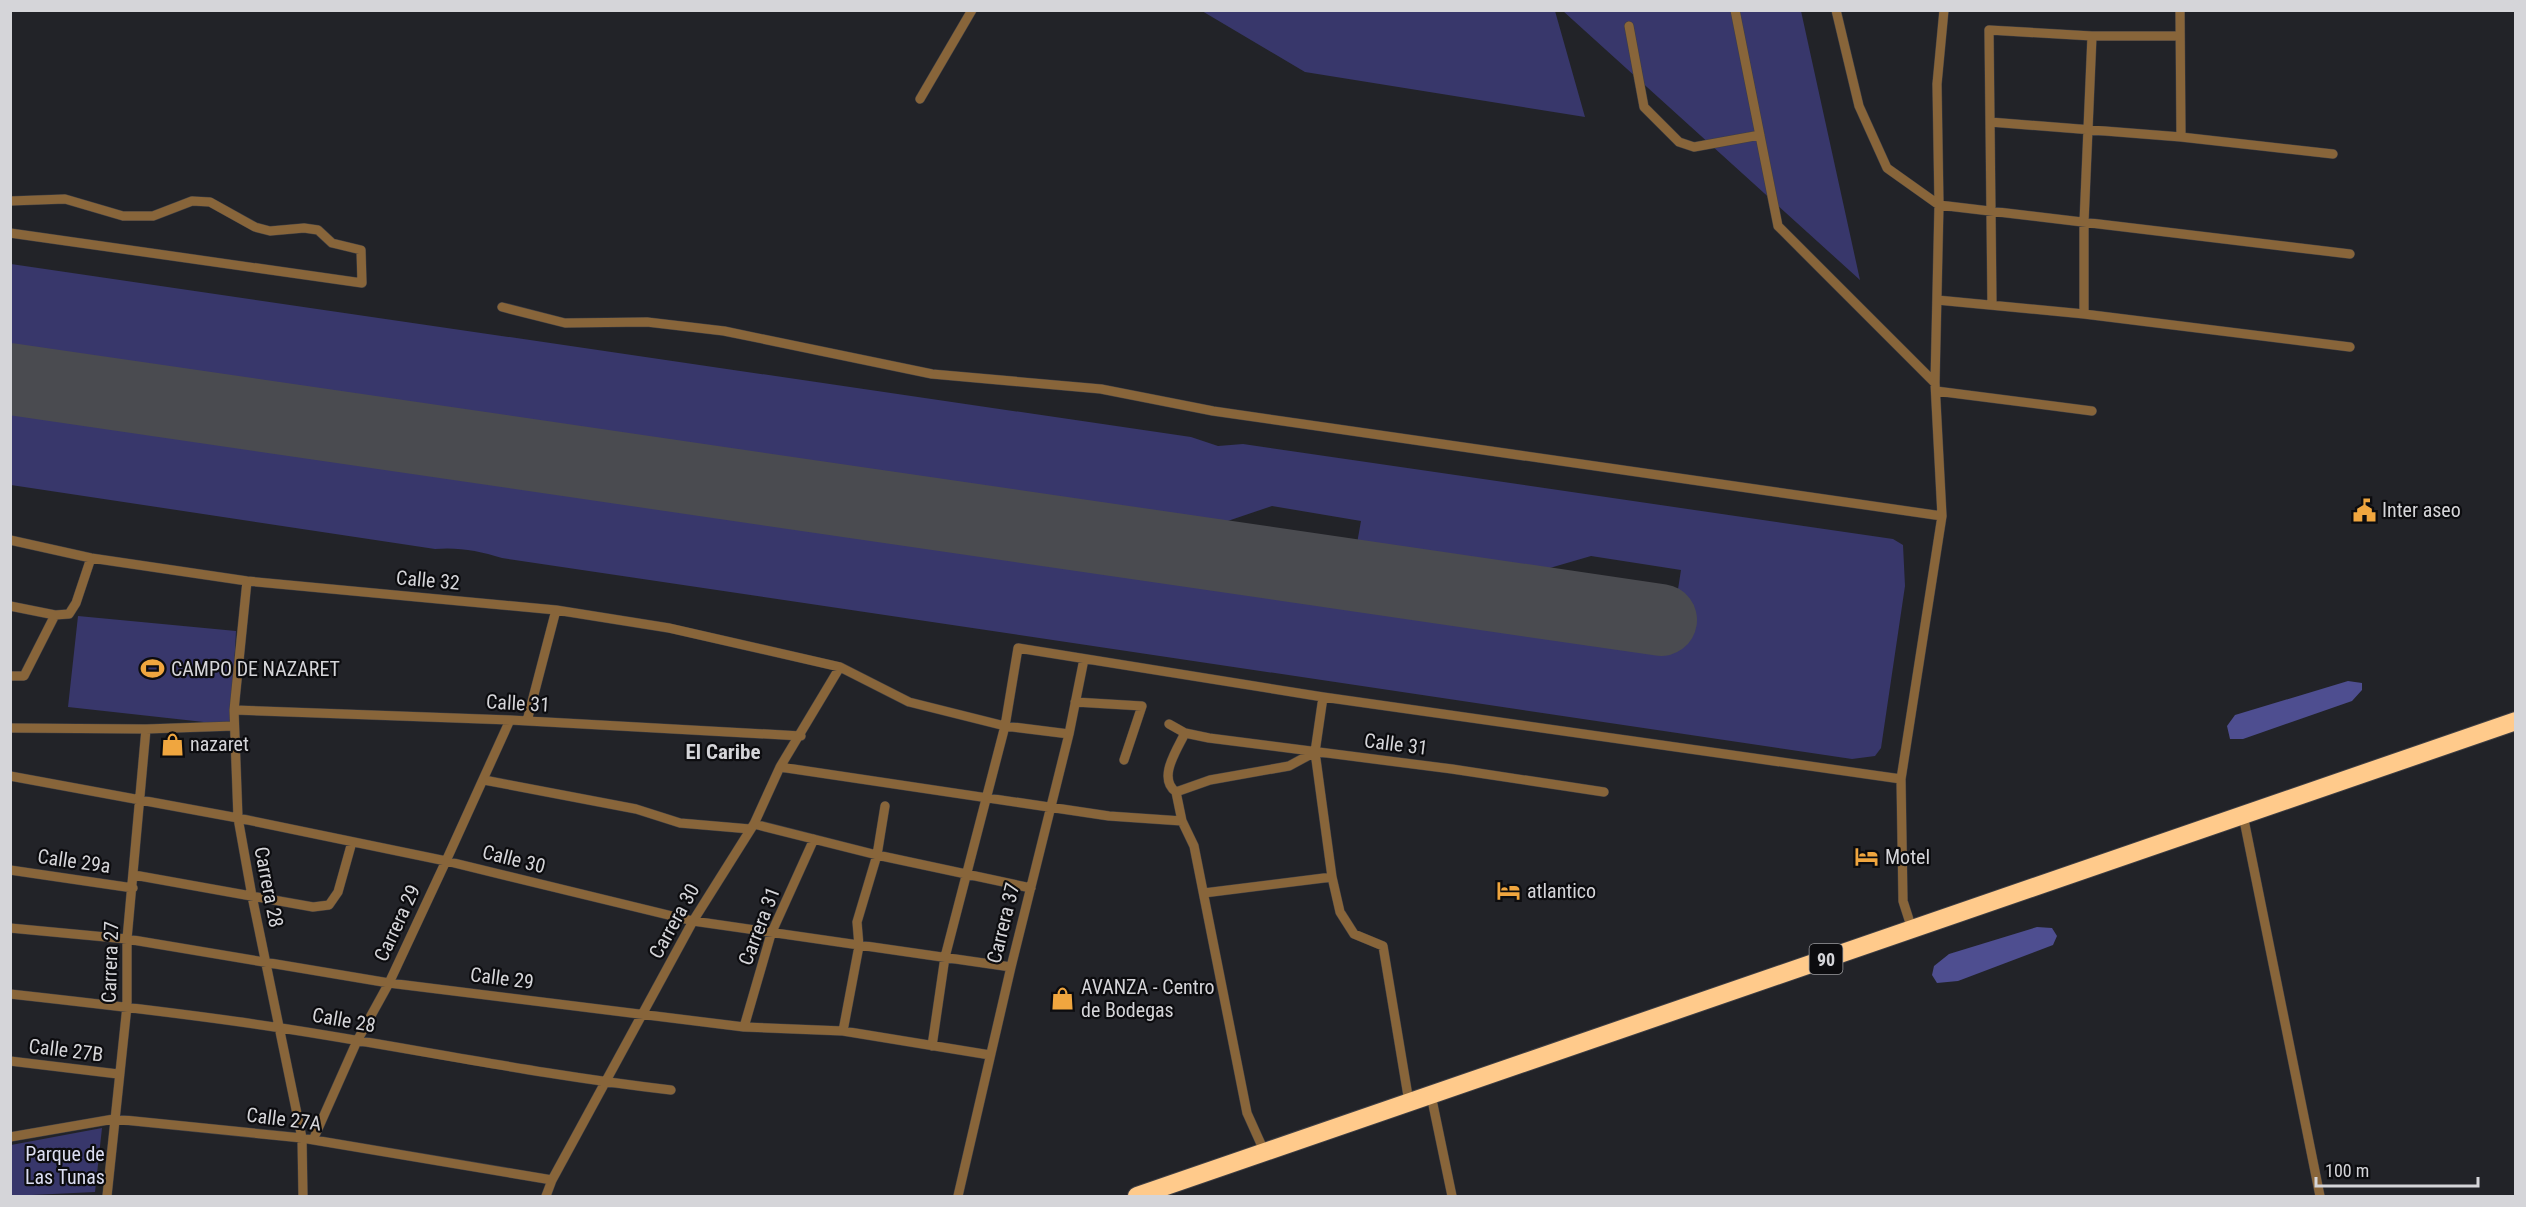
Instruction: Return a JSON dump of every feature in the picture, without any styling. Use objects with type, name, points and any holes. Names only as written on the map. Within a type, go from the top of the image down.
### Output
[{"type":"highway","name":"90","points":[[1137,1197],[1171,1191],[1265,1153],[1409,1102],[2516,721]]},
{"type":"street","points":[[920,99],[972,10]]},
{"type":"street","points":[[1735,10],[1778,226],[1936,387],[2092,411]]},
{"type":"street","points":[[1836,10],[1859,106],[1887,168],[1939,205],[2350,255]]},
{"type":"street","points":[[1912,929],[1903,901],[1900,779],[1942,516],[1936,387],[1939,205],[1937,84],[1944,10]]},
{"type":"street","points":[[2180,10],[2181,137]]},
{"type":"street","points":[[1629,26],[1644,107],[1679,142],[1694,147],[1760,135]]},
{"type":"street","points":[[1992,305],[1989,30],[2092,36],[2180,36]]},
{"type":"street","points":[[2084,314],[2084,222],[2092,36]]},
{"type":"street","points":[[1990,122],[2181,137],[2333,154]]},
{"type":"street","points":[[10,201],[65,199],[123,216],[153,216],[192,201],[210,202],[255,227],[270,231],[304,228],[318,230],[332,243],[362,250],[362,284],[10,233]]},
{"type":"street","points":[[1937,300],[2084,314],[2350,347]]},
{"type":"street","points":[[502,307],[564,323],[647,322],[724,331],[932,374],[1101,389],[1213,411],[1942,516]]},
{"type":"street","name":"Calle 32","points":[[10,540],[91,558],[247,581],[556,610],[669,628],[840,668],[909,702],[1005,726],[1069,734]]},
{"type":"street","points":[[10,606],[55,615],[69,614],[76,603],[91,558]]},
{"type":"street","name":"Carrera 28","points":[[247,581],[234,710],[238,818],[302,1138],[303,1197]]},
{"type":"street","points":[[527,721],[556,610]]},
{"type":"street","points":[[10,676],[24,676],[55,615]]},
{"type":"street","points":[[932,1046],[945,957],[1005,726],[1018,648],[1323,697],[1900,779]]},
{"type":"street","name":"Carrera 37","points":[[958,1197],[1011,967],[1069,734],[1084,659]]},
{"type":"street","name":"Carrera 30","points":[[546,1197],[552,1180],[693,921],[752,826],[780,767],[801,736],[840,668]]},
{"type":"street","points":[[1323,697],[1315,752],[1332,877],[1340,912],[1354,934],[1383,946],[1409,1102]]},
{"type":"street","points":[[1075,702],[1142,706],[1124,760]]},
{"type":"street","name":"Calle 31","points":[[234,710],[510,720],[801,736]]},
{"type":"street","name":"Carrera 29","points":[[313,1140],[357,1041],[388,983],[510,720]]},
{"type":"street","name":"Calle 31","points":[[1169,724],[1185,733],[1604,792]]},
{"type":"street","points":[[10,728],[146,729],[234,726]]},
{"type":"street","name":"Carrera 27","points":[[107,1197],[118,1074],[128,1006],[128,939],[146,729]]},
{"type":"street","points":[[1185,733],[1168,769],[1167,780],[1176,792],[1182,821],[1194,846],[1247,1113],[1265,1153]]},
{"type":"street","points":[[1176,792],[1210,780],[1289,766],[1315,752]]},
{"type":"street","points":[[780,767],[1109,816],[1182,821]]},
{"type":"street","name":"Calle 30","points":[[10,776],[238,818],[446,861],[693,921],[1011,967]]},
{"type":"street","points":[[484,780],[636,809],[680,823],[752,826],[967,876],[1031,888]]},
{"type":"street","points":[[843,1031],[859,946],[857,922],[877,855],[885,806]]},
{"type":"street","points":[[2243,815],[2320,1197]]},
{"type":"street","name":"Carrera 31","points":[[744,1027],[771,934],[814,839]]},
{"type":"street","points":[[134,875],[313,907],[329,905],[338,892],[352,842]]},
{"type":"street","name":"Calle 29a","points":[[10,870],[133,888]]},
{"type":"street","points":[[1204,893],[1332,877]]},
{"type":"street","name":"Calle 29","points":[[10,928],[128,939],[388,983],[744,1027],[843,1031],[990,1055]]},
{"type":"street","name":"Calle 28","points":[[10,994],[128,1006],[280,1028],[606,1083],[671,1090]]},
{"type":"street","name":"Calle 27B","points":[[10,1061],[118,1074]]},
{"type":"street","points":[[1431,1095],[1452,1197]]},
{"type":"street","name":"Calle 27A","points":[[10,1137],[114,1119],[302,1138],[552,1180]]},
{"type":"green space","points":[[1202,11],[1555,11],[1585,117],[1305,72]]},
{"type":"green space","points":[[1563,11],[1801,11],[1860,280]]},
{"type":"green space","points":[[11,264],[1191,437],[1218,446],[1243,444],[1893,539],[1903,545],[1905,586],[1881,748],[1875,756],[1852,759],[502,558],[469,550],[435,549],[11,485],[11,405],[1669,647],[1681,570],[1591,556],[1522,576],[1356,549],[1361,521],[1272,506],[1201,530],[11,356]]},
{"type":"green space","name":"CAMPO DE NAZARET","points":[[78,616],[236,631],[231,725],[68,707]]},
{"type":"green space","name":"Parque de Las Tunas","points":[[102,1128],[95,1192],[11,1196],[11,1145]]},
{"type":"shaded area","points":[[2348,681],[2362,683],[2362,690],[2352,701],[2243,739],[2230,739],[2227,726],[2235,715]]},
{"type":"shaded area","points":[[2037,927],[2052,928],[2057,936],[2053,945],[1958,981],[1937,983],[1932,975],[1934,966],[1949,954]]},
{"type":"runway","points":[[10,379],[1661,620]]},
{"type":"place","name":"Inter aseo","points":[[2364,510]]},
{"type":"place","name":"CAMPO DE NAZARET","points":[[153,669]]},
{"type":"place","name":"nazaret","points":[[172,744]]},
{"type":"place","name":"Motel","points":[[1867,857]]},
{"type":"place","name":"atlantico","points":[[1509,891]]},
{"type":"place","name":"AVANZA - Centro de Bodegas","points":[[1063,998]]},
{"type":"district","name":"El Caribe","points":[[723,752]]}]
